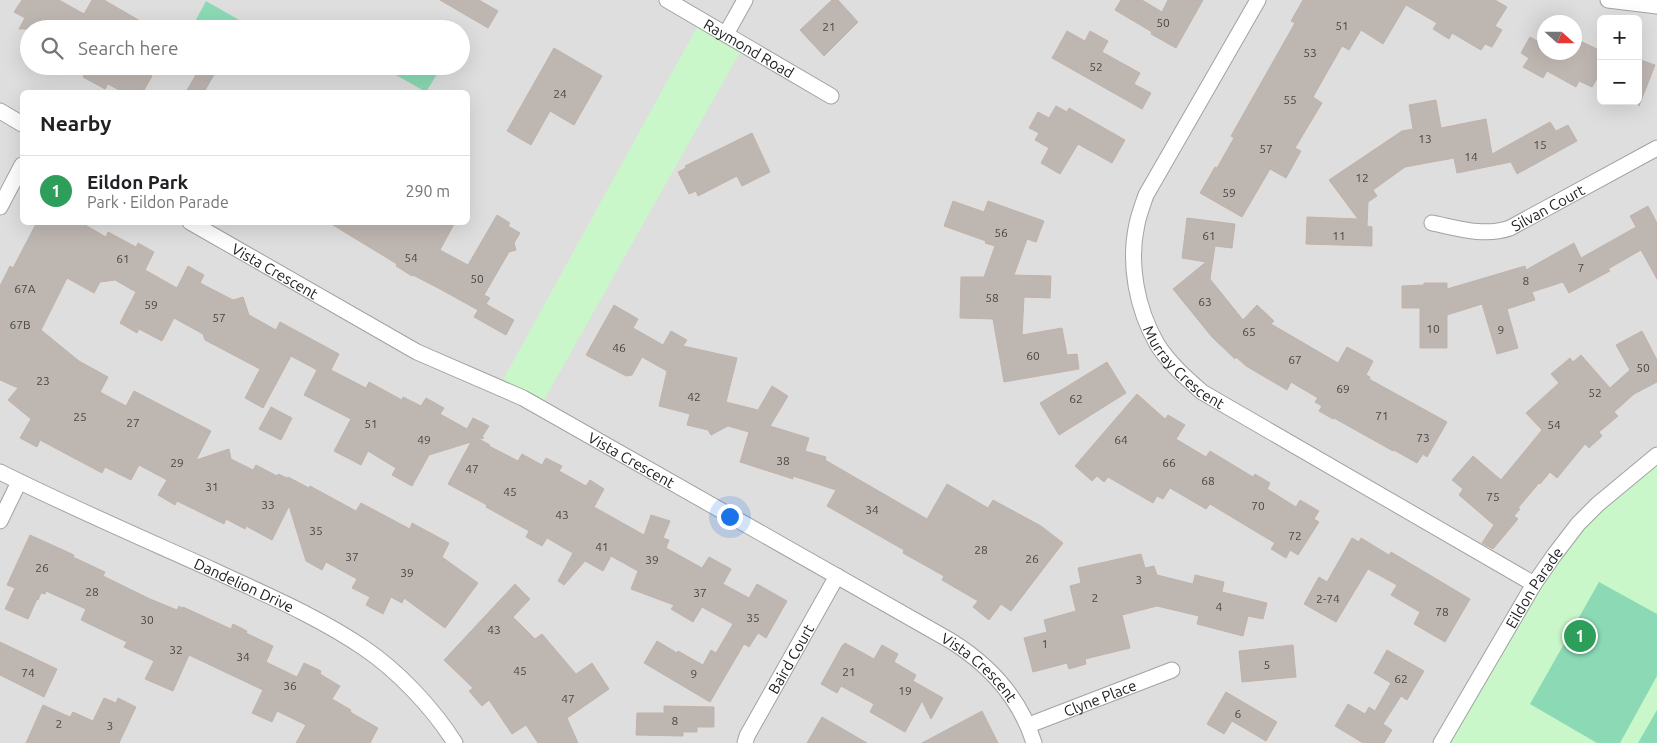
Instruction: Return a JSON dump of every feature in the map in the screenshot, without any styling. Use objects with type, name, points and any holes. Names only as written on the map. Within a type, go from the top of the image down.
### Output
[{"type":"street","name":"Raymond Road","points":[[667,0],[831,96]]},
{"type":"street","points":[[726,34],[745,0]]},
{"type":"street","name":"Murray Crescent","points":[[1258,0],[1146,195],[1136,225],[1134,252],[1138,297],[1146,322],[1158,345],[1182,374],[1202,392],[1534,584]]},
{"type":"street","points":[[1608,0],[1657,6]]},
{"type":"street","points":[[0,111],[20,123]]},
{"type":"street","name":"Silvan Court","points":[[1432,223],[1482,232],[1505,230],[1657,148]]},
{"type":"street","points":[[0,207],[20,169]]},
{"type":"street","name":"Vista Crescent","points":[[195,225],[417,352],[523,398],[951,641],[981,661],[1006,688],[1028,725],[1034,743]]},
{"type":"street","name":"Eildon Parade","points":[[1441,743],[1534,584],[1578,524],[1619,485],[1657,455]]},
{"type":"street","name":"Dandelion Drive","points":[[0,472],[256,590],[320,622],[364,648],[408,686],[429,708],[455,743]]},
{"type":"street","points":[[0,521],[19,482]]},
{"type":"street","name":"Baird Court","points":[[746,743],[747,736],[837,576]]},
{"type":"street","name":"Clyne Place","points":[[1028,725],[1172,670]]},
{"type":"shaded area","points":[[0,0],[1657,0],[1657,455],[1441,743],[0,743]]},
{"type":"green space","points":[[206,1],[239,20],[196,20]]},
{"type":"green space","points":[[701,20],[744,45],[540,407],[499,387]]},
{"type":"green space","points":[[396,75],[436,75],[427,90],[422,90]]},
{"type":"green space","points":[[1657,455],[1657,743],[1441,743],[1555,554]]},
{"type":"green space","points":[[1599,582],[1657,614],[1657,676],[1620,743],[1597,743],[1530,704]]},
{"type":"green space","points":[[1657,710],[1657,743],[1638,743]]},
{"type":"building","points":[[22,0],[59,0],[84,14],[92,0],[104,0],[138,20],[24,20],[25,18],[14,12]]},
{"type":"building","points":[[440,0],[479,0],[498,11],[488,28]]},
{"type":"building","points":[[832,0],[838,0],[858,22],[824,56],[800,30]]},
{"type":"building","points":[[1121,0],[1142,0],[1162,12],[1168,0],[1203,0],[1176,48],[1115,10]]},
{"type":"building","points":[[1303,0],[1495,0],[1507,7],[1495,26],[1502,30],[1492,47],[1485,44],[1481,50],[1452,33],[1449,39],[1433,29],[1437,23],[1406,5],[1383,44],[1361,30],[1349,50],[1342,46],[1313,97],[1322,103],[1295,148],[1301,151],[1286,178],[1270,169],[1242,217],[1200,193],[1234,138],[1231,136],[1295,23],[1291,21]]},
{"type":"building","points":[[1067,31],[1085,41],[1090,31],[1108,41],[1102,52],[1140,73],[1134,84],[1151,93],[1142,109],[1052,58]]},
{"type":"building","points":[[1530,37],[1537,41],[1537,60],[1582,60],[1582,42],[1597,49],[1597,79],[1592,87],[1579,81],[1576,87],[1547,71],[1543,78],[1523,67],[1529,58],[1521,53]]},
{"type":"building","points":[[554,48],[602,76],[574,125],[550,111],[531,145],[507,131]]},
{"type":"building","points":[[1642,60],[1655,65],[1642,98]]},
{"type":"building","points":[[84,75],[152,76],[144,90],[119,90],[108,84],[105,89],[83,77]]},
{"type":"building","points":[[196,75],[214,75],[205,90],[187,90]]},
{"type":"building","points":[[1436,100],[1441,128],[1486,119],[1492,154],[1550,122],[1556,131],[1568,125],[1577,141],[1517,174],[1511,162],[1457,173],[1454,158],[1405,167],[1373,190],[1377,196],[1368,202],[1367,226],[1372,227],[1372,246],[1306,244],[1307,217],[1358,219],[1329,180],[1402,131],[1413,129],[1409,105]]},
{"type":"building","points":[[1056,106],[1067,112],[1069,108],[1125,140],[1112,163],[1078,144],[1060,174],[1041,163],[1049,148],[1035,140],[1039,133],[1029,128],[1038,112],[1049,118]]},
{"type":"building","points":[[752,133],[770,172],[742,186],[737,176],[698,196],[696,191],[689,194],[678,172],[686,168],[685,166]]},
{"type":"building","points":[[953,201],[984,212],[988,201],[1044,221],[1036,242],[1027,239],[1014,275],[1051,276],[1050,298],[1024,297],[1022,335],[1062,328],[1067,355],[1077,354],[1079,369],[1004,382],[993,319],[960,318],[961,277],[984,277],[995,246],[944,226]]},
{"type":"building","points":[[1648,206],[1657,223],[1657,279],[1641,250],[1608,269],[1610,271],[1569,293],[1563,282],[1532,292],[1535,300],[1507,309],[1518,348],[1497,354],[1482,304],[1447,315],[1447,348],[1420,348],[1420,308],[1402,308],[1402,286],[1424,285],[1424,283],[1447,283],[1447,289],[1525,266],[1526,270],[1574,243],[1581,258],[1636,227],[1630,216]]},
{"type":"building","points":[[497,215],[510,223],[508,226],[520,233],[514,243],[516,250],[509,252],[484,295],[490,298],[486,304],[514,320],[506,335],[474,317],[478,310],[412,276],[396,266],[397,264],[333,225],[453,225],[440,250],[468,265]]},
{"type":"building","points":[[1187,218],[1235,224],[1232,248],[1215,246],[1210,279],[1243,320],[1257,305],[1274,321],[1271,324],[1338,363],[1347,347],[1373,361],[1366,375],[1370,377],[1369,379],[1447,422],[1427,457],[1423,454],[1417,463],[1333,419],[1319,411],[1322,406],[1315,402],[1318,398],[1291,382],[1287,390],[1246,366],[1236,357],[1235,359],[1212,337],[1173,289],[1206,262],[1182,258]]},
{"type":"building","points":[[35,225],[85,225],[106,237],[108,232],[136,247],[138,243],[154,252],[145,270],[177,288],[188,266],[204,275],[200,283],[233,300],[243,297],[249,315],[276,330],[280,322],[339,354],[331,370],[366,388],[369,382],[402,400],[403,397],[421,406],[426,398],[444,408],[440,414],[467,429],[473,418],[489,426],[482,437],[484,438],[479,439],[518,461],[522,454],[542,465],[546,458],[562,466],[559,471],[586,486],[590,480],[604,489],[594,507],[644,535],[651,515],[670,521],[663,538],[669,540],[666,548],[702,568],[709,557],[731,569],[723,584],[749,598],[757,584],[787,601],[766,638],[758,633],[749,647],[744,644],[710,702],[644,663],[657,641],[703,665],[711,650],[716,653],[733,624],[702,607],[693,622],[671,609],[674,605],[631,589],[638,571],[611,556],[603,571],[585,561],[564,585],[558,581],[573,553],[547,538],[542,546],[526,537],[529,531],[448,484],[471,442],[429,455],[412,486],[392,475],[396,468],[368,451],[361,465],[334,451],[351,419],[304,395],[317,370],[291,356],[263,408],[245,398],[260,369],[205,340],[203,334],[174,318],[162,341],[139,329],[137,333],[120,323],[136,292],[115,280],[100,282],[94,293],[67,278],[41,330],[79,361],[108,377],[100,392],[126,406],[134,391],[211,431],[196,460],[229,449],[231,459],[253,470],[256,465],[277,476],[278,474],[288,477],[309,488],[310,486],[356,511],[361,503],[410,529],[412,523],[449,543],[442,557],[478,583],[445,628],[404,598],[402,603],[391,597],[383,614],[366,605],[370,597],[352,588],[357,579],[326,562],[322,570],[306,561],[289,506],[272,540],[246,526],[245,529],[226,519],[224,524],[177,501],[175,505],[158,495],[167,480],[139,465],[131,480],[105,467],[102,473],[40,440],[37,447],[20,438],[31,419],[8,400],[18,388],[0,380],[0,286],[10,266],[13,268]]},
{"type":"building","points":[[614,305],[638,319],[633,328],[663,345],[671,331],[687,340],[683,346],[737,358],[726,402],[758,410],[772,386],[788,396],[770,426],[809,438],[805,451],[826,457],[825,460],[927,519],[947,484],[988,508],[993,500],[1041,526],[1063,543],[1011,611],[1001,604],[989,620],[973,607],[978,601],[942,580],[944,576],[903,553],[904,550],[827,506],[836,490],[740,462],[749,432],[728,426],[711,435],[708,430],[687,425],[690,414],[659,406],[667,371],[642,357],[632,375],[626,376],[586,355]]},
{"type":"building","points":[[1642,331],[1657,360],[1657,382],[1634,394],[1614,412],[1618,416],[1599,432],[1602,436],[1589,448],[1585,444],[1557,478],[1550,472],[1539,483],[1518,508],[1520,509],[1514,516],[1518,519],[1493,549],[1482,543],[1494,525],[1459,495],[1463,489],[1452,480],[1473,456],[1501,480],[1542,430],[1526,413],[1559,383],[1551,374],[1570,358],[1573,362],[1581,355],[1610,388],[1630,370],[1616,345]]},
{"type":"building","points":[[1107,362],[1126,393],[1059,435],[1040,403]]},
{"type":"building","points":[[1137,394],[1165,419],[1168,415],[1185,425],[1176,439],[1206,457],[1210,451],[1253,477],[1255,474],[1270,483],[1267,489],[1296,507],[1300,500],[1319,511],[1314,519],[1319,522],[1298,555],[1290,550],[1286,558],[1271,549],[1275,543],[1210,504],[1206,509],[1170,488],[1163,499],[1157,496],[1153,503],[1108,477],[1104,482],[1097,476],[1092,481],[1075,466]]},
{"type":"building","points":[[271,407],[292,418],[281,440],[259,429]]},
{"type":"building","points":[[30,535],[74,555],[73,557],[105,572],[103,576],[150,599],[177,610],[179,606],[183,607],[231,629],[233,624],[247,631],[246,633],[273,646],[266,662],[297,677],[304,663],[321,671],[320,674],[340,686],[332,699],[378,728],[370,743],[296,743],[306,725],[277,711],[272,722],[252,713],[263,690],[189,655],[173,691],[145,679],[154,661],[124,647],[127,642],[81,620],[86,609],[46,591],[45,594],[41,593],[37,599],[28,619],[5,609],[15,588],[7,585]]},
{"type":"building","points":[[1352,538],[1359,542],[1361,538],[1389,555],[1391,552],[1470,599],[1445,642],[1414,624],[1420,612],[1391,595],[1397,585],[1368,569],[1336,622],[1304,604],[1319,577],[1327,582]]},
{"type":"building","points":[[1141,554],[1145,568],[1154,566],[1157,575],[1193,584],[1195,575],[1224,582],[1222,592],[1267,603],[1263,619],[1248,616],[1243,636],[1197,624],[1199,616],[1157,606],[1122,615],[1130,648],[1085,659],[1086,664],[1069,669],[1067,663],[1033,672],[1024,638],[1047,632],[1044,620],[1076,611],[1070,586],[1081,583],[1078,568]]},
{"type":"building","points":[[515,584],[530,599],[513,617],[535,639],[542,634],[576,674],[592,663],[609,689],[567,718],[578,743],[538,743],[526,725],[512,734],[489,700],[482,706],[469,691],[473,688],[444,660]]},
{"type":"building","points":[[0,642],[57,669],[44,697],[0,675]]},
{"type":"building","points":[[845,643],[874,659],[882,645],[898,654],[894,662],[916,675],[913,681],[943,698],[931,719],[922,701],[905,732],[870,712],[874,704],[841,686],[837,693],[821,684]]},
{"type":"building","points":[[1293,645],[1296,677],[1242,682],[1239,651]]},
{"type":"building","points":[[1387,650],[1424,671],[1407,700],[1401,696],[1383,724],[1392,730],[1384,743],[1363,743],[1335,726],[1348,704],[1365,714],[1369,707],[1375,711],[1391,683],[1374,673]]},
{"type":"building","points":[[1226,692],[1277,722],[1266,741],[1232,721],[1224,734],[1207,724]]},
{"type":"building","points":[[104,698],[116,703],[118,698],[136,707],[119,743],[26,743],[43,705],[70,717],[73,712],[93,721]]},
{"type":"building","points":[[664,706],[714,707],[714,727],[697,727],[697,732],[683,732],[683,736],[636,735],[637,713],[664,713]]},
{"type":"building","points":[[982,711],[998,743],[922,743]]},
{"type":"building","points":[[822,717],[867,743],[807,743]]},
{"type":"place","name":"Eildon Park","points":[[1580,636]]}]
